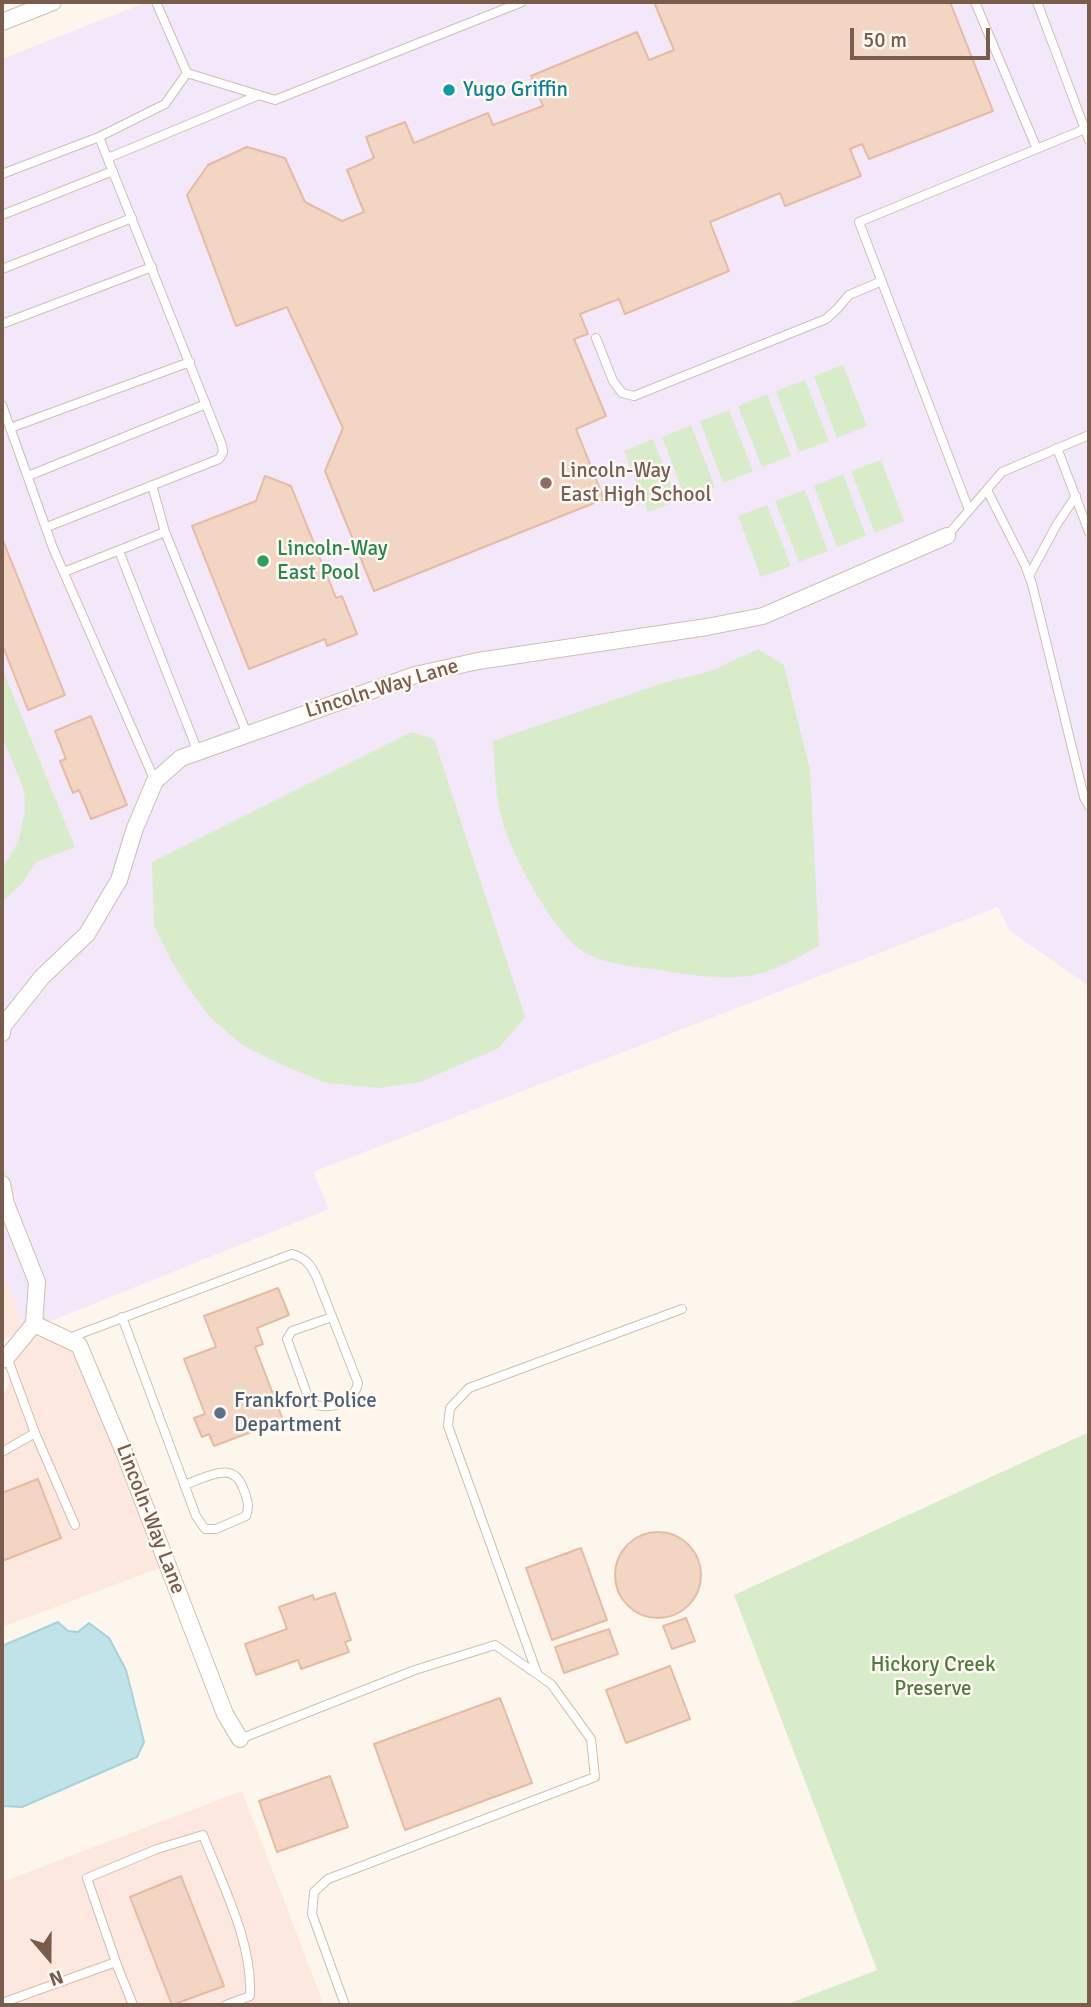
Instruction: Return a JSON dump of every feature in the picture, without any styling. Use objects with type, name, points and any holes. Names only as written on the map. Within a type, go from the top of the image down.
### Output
[{"type":"street","points":[[2,22],[53,2]]},
{"type":"street","name":"Lincoln-Way Lane","points":[[2,1033],[4,1026],[42,977],[87,934],[118,880],[135,828],[155,781],[181,758],[415,675],[478,661],[707,627],[763,615],[947,536]]},
{"type":"street","points":[[2,1184],[4,1205],[37,1282],[34,1324],[5,1359]]},
{"type":"street","name":"Lincoln-Way Lane","points":[[34,1324],[79,1345],[127,1457],[225,1714],[240,1739]]},
{"type":"lane","points":[[156,2],[187,73],[275,100],[522,2]]},
{"type":"lane","points":[[975,2],[1037,149]]},
{"type":"lane","points":[[1037,2],[1089,140]]},
{"type":"lane","points":[[2,174],[99,136],[165,104],[187,73]]},
{"type":"lane","points":[[108,158],[259,95]]},
{"type":"lane","points":[[969,510],[859,222],[1085,129]]},
{"type":"lane","points":[[47,527],[219,459],[223,452],[190,362],[99,136]]},
{"type":"lane","points":[[2,215],[113,171]]},
{"type":"lane","points":[[2,269],[132,218]]},
{"type":"lane","points":[[2,324],[152,267]]},
{"type":"lane","points":[[596,338],[613,381],[622,393],[634,396],[826,319],[849,295],[881,281]]},
{"type":"lane","points":[[10,428],[190,362]]},
{"type":"lane","points":[[28,476],[206,404]]},
{"type":"lane","points":[[2,405],[64,572],[155,781]]},
{"type":"lane","points":[[947,536],[1003,472],[1089,435]]},
{"type":"lane","points":[[1057,449],[1089,532]]},
{"type":"lane","points":[[152,485],[165,532],[247,734]]},
{"type":"lane","points":[[987,490],[1029,576],[1084,797],[1089,806]]},
{"type":"lane","points":[[1029,576],[1057,524],[1076,496]]},
{"type":"lane","points":[[64,572],[165,532]]},
{"type":"lane","points":[[119,551],[198,752]]},
{"type":"lane","points":[[66,1339],[292,1254],[303,1257],[311,1266],[332,1317],[358,1383],[356,1393],[347,1400],[320,1407],[310,1402],[286,1339],[292,1331],[332,1317]]},
{"type":"lane","points":[[537,1673],[448,1426],[450,1408],[469,1388],[682,1308]]},
{"type":"lane","points":[[122,1317],[184,1485],[196,1516],[205,1529],[216,1529],[246,1516],[248,1501],[240,1479],[234,1473],[225,1471],[184,1485]]},
{"type":"lane","points":[[5,1359],[75,1525]]},
{"type":"lane","points":[[2,1452],[35,1433]]},
{"type":"lane","points":[[240,1739],[415,1670],[495,1645],[551,1684],[591,1739],[595,1777],[328,1879],[314,1892],[312,1914],[345,2005]]},
{"type":"lane","points":[[134,2005],[118,1968],[87,1878],[158,1849],[203,1835],[245,1945],[251,1979],[250,1996],[226,2005]]},
{"type":"lane","points":[[2,2003],[116,1962],[118,1968]]},
{"type":"shaded area","name":"Lincoln-Way East High School","points":[[147,2],[1089,2],[1089,986],[1010,931],[998,907],[313,1172],[329,1209],[26,1331],[2,1268],[2,59]]},
{"type":"shaded area","points":[[2,1268],[26,1331],[75,1352],[162,1567],[2,1627],[2,1397],[26,1332],[2,1340]]},
{"type":"shaded area","points":[[242,1791],[324,2005],[2,2005],[2,1882]]},
{"type":"green space","points":[[843,365],[867,426],[837,438],[814,376]]},
{"type":"green space","points":[[805,380],[829,441],[799,452],[776,391]]},
{"type":"green space","points":[[767,394],[791,456],[762,467],[738,406]]},
{"type":"green space","points":[[729,410],[753,471],[723,483],[700,421]]},
{"type":"green space","points":[[691,425],[715,487],[685,498],[662,437]]},
{"type":"green space","points":[[653,439],[677,501],[648,512],[624,451]]},
{"type":"green space","points":[[881,460],[904,521],[875,533],[851,471]]},
{"type":"green space","points":[[843,474],[866,536],[837,547],[814,486]]},
{"type":"green space","points":[[805,490],[828,551],[799,562],[775,501]]},
{"type":"green space","points":[[767,505],[791,566],[761,577],[738,516]]},
{"type":"green space","points":[[758,649],[784,665],[810,769],[819,946],[766,972],[741,977],[703,976],[625,965],[587,954],[575,945],[549,914],[507,835],[500,810],[493,741],[663,683],[711,671]]},
{"type":"green space","points":[[2,668],[75,847],[36,862],[24,881],[2,902],[2,870],[18,842],[25,812],[24,790],[2,736]]},
{"type":"green space","points":[[411,732],[434,739],[525,1017],[499,1048],[420,1082],[379,1088],[327,1083],[242,1045],[210,1017],[171,960],[154,926],[152,862]]},
{"type":"green space","name":"Hickory Creek Preserve","points":[[1089,1432],[1089,2005],[785,2005],[877,1970],[734,1595]]},
{"type":"water","points":[[58,1622],[68,1631],[78,1632],[89,1623],[109,1638],[126,1670],[144,1742],[137,1757],[22,1807],[2,1806],[2,1646]]},
{"type":"building","name":"Lincoln-Way East High School","points":[[654,2],[950,2],[993,111],[869,159],[862,144],[850,149],[861,176],[785,206],[780,193],[710,222],[729,271],[625,314],[619,299],[580,314],[588,334],[574,339],[606,416],[576,429],[604,499],[374,591],[325,471],[343,428],[287,307],[236,326],[187,195],[208,165],[247,147],[285,158],[305,202],[342,221],[364,212],[347,170],[374,158],[366,137],[405,122],[414,143],[488,113],[493,125],[543,106],[531,76],[637,32],[649,60],[674,50]]},
{"type":"building","name":"Lincoln-Way East Pool","points":[[265,476],[291,486],[336,598],[342,596],[357,634],[327,646],[325,639],[249,669],[192,526],[256,501]]},
{"type":"building","points":[[2,538],[65,695],[28,710],[2,644]]},
{"type":"building","points":[[91,716],[127,805],[91,819],[79,790],[73,793],[60,761],[66,759],[55,731]]},
{"type":"building","points":[[278,1288],[289,1315],[257,1328],[263,1344],[255,1347],[283,1420],[214,1446],[209,1434],[202,1437],[194,1418],[205,1414],[184,1359],[216,1347],[204,1316]]},
{"type":"building","points":[[38,1479],[61,1538],[2,1561],[2,1493]]},
{"type":"building","points":[[658,1532],[682,1539],[694,1551],[701,1575],[694,1599],[682,1611],[658,1618],[634,1611],[622,1599],[615,1575],[622,1551],[634,1539]]},
{"type":"building","points":[[581,1548],[607,1620],[552,1640],[526,1568]]},
{"type":"building","points":[[335,1593],[351,1640],[345,1642],[349,1652],[301,1669],[298,1660],[256,1675],[245,1644],[287,1629],[279,1607],[313,1595],[314,1600]]},
{"type":"building","points":[[686,1618],[695,1641],[672,1649],[663,1626]]},
{"type":"building","points":[[609,1629],[618,1654],[564,1673],[555,1647]]},
{"type":"building","points":[[670,1666],[690,1719],[626,1743],[606,1690]]},
{"type":"building","points":[[500,1698],[532,1783],[405,1830],[374,1744]]},
{"type":"building","points":[[330,1776],[348,1827],[277,1852],[259,1801]]},
{"type":"building","points":[[181,1876],[224,1986],[172,2005],[130,1897]]},
{"type":"place","name":"Yugo Griffin","points":[[449,90]]},
{"type":"place","name":"Lincoln-Way East High School","points":[[546,483]]},
{"type":"place","name":"Lincoln-Way East Pool","points":[[263,561]]},
{"type":"place","name":"Frankfort Police Department","points":[[220,1413]]}]
